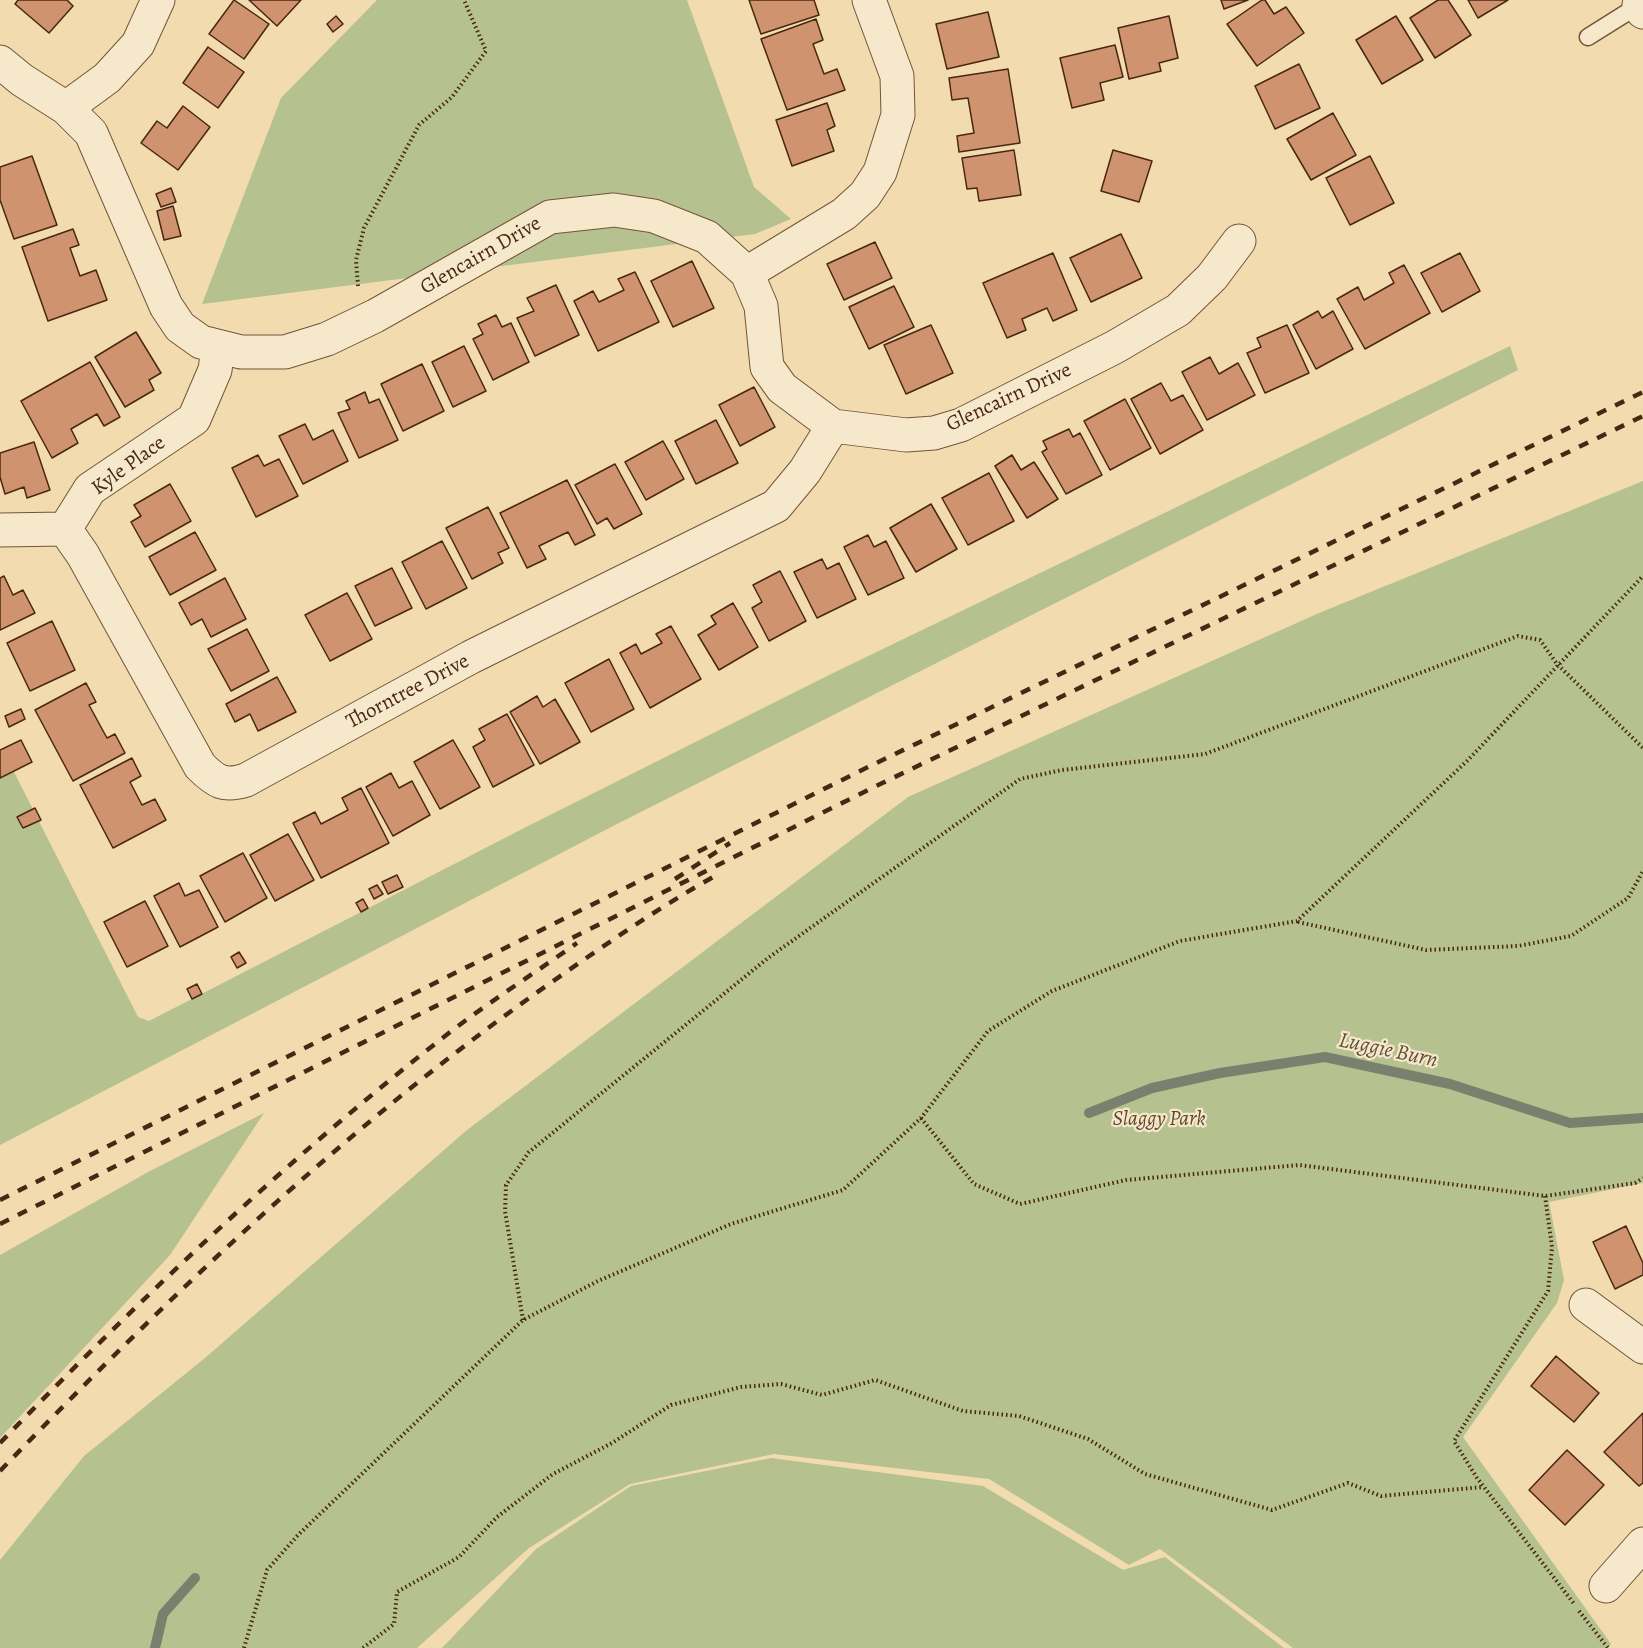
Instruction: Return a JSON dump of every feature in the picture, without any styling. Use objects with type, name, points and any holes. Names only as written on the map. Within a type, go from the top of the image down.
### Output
[{"type":"street","points":[[66,108],[107,78],[138,44],[158,0]]},
{"type":"street","points":[[747,273],[844,214],[865,195],[880,172],[898,114],[897,76],[869,0]]},
{"type":"street","name":"Glencairn Drive","points":[[0,62],[22,80],[66,108],[91,132],[171,313],[180,327],[201,342],[241,352],[285,352],[327,339],[375,316],[550,217],[614,210],[654,216],[707,237],[747,273],[761,306],[767,367],[782,388],[833,426],[906,435],[934,433],[961,425],[1115,347],[1178,310],[1212,277],[1239,241]]},
{"type":"street","name":"Kyle Place","points":[[65,529],[90,489],[194,419],[215,370],[218,348]]},
{"type":"street","name":"Thorntree Drive","points":[[65,529],[83,555],[200,766],[219,781],[231,785],[246,780],[471,657],[776,506],[805,471],[833,426]]},
{"type":"street","points":[[0,530],[65,529]]},
{"type":"street","points":[[1586,1305],[1643,1347]]},
{"type":"street","points":[[1606,1586],[1643,1544]]},
{"type":"lane","points":[[1588,37],[1641,8]]},
{"type":"path","points":[[375,316],[358,291],[356,260],[364,228],[419,125],[452,97],[486,51],[464,0]]},
{"type":"path","points":[[1297,921],[1467,761],[1643,576]]},
{"type":"path","points":[[523,1320],[505,1211],[506,1185],[530,1152],[768,958],[1020,779],[1062,770],[1204,754],[1518,636],[1540,640],[1557,664],[1643,748]]},
{"type":"path","points":[[244,1648],[267,1570],[298,1535],[434,1408],[523,1320],[598,1281],[731,1224],[843,1190],[921,1118],[988,1031],[1052,991],[1180,941],[1297,921],[1426,950],[1518,946],[1571,936],[1628,898],[1643,871]]},
{"type":"path","points":[[921,1118],[974,1184],[1020,1204],[1126,1180],[1299,1165],[1545,1196],[1635,1183],[1643,1178]]},
{"type":"path","points":[[1545,1196],[1552,1247],[1548,1291],[1454,1442],[1484,1487],[1608,1648]]},
{"type":"path","points":[[363,1648],[394,1624],[397,1593],[459,1557],[497,1517],[553,1474],[612,1443],[671,1405],[741,1387],[781,1384],[822,1395],[875,1380],[963,1411],[1020,1416],[1088,1439],[1145,1474],[1272,1510],[1348,1483],[1381,1496],[1484,1487]]},
{"type":"green space","points":[[377,0],[687,0],[754,187],[791,219],[755,234],[202,304],[281,98]]},
{"type":"green space","points":[[1510,346],[1518,370],[615,825],[0,1145],[0,771],[12,768],[138,1017],[149,1021],[532,824],[829,675]]},
{"type":"green space","name":"Slaggy Park","points":[[1643,481],[1643,1183],[1549,1202],[1564,1280],[1557,1303],[1463,1437],[1611,1644],[1608,1648],[1293,1648],[1160,1549],[1129,1565],[989,1479],[774,1454],[630,1484],[529,1548],[417,1648],[0,1648],[0,1560],[84,1456],[205,1358],[467,1130],[908,797],[1319,613]]},
{"type":"green space","points":[[264,1113],[170,1255],[0,1438],[0,1255],[150,1171]]},
{"type":"green space","points":[[771,1458],[983,1486],[1123,1570],[1165,1557],[1284,1648],[442,1648],[536,1549],[631,1486]]},
{"type":"building","points":[[18,0],[67,0],[73,6],[49,33],[15,4]]},
{"type":"building","points":[[234,0],[269,24],[244,59],[209,34]]},
{"type":"building","points":[[249,0],[301,0],[277,26]]},
{"type":"building","points":[[749,0],[814,0],[819,15],[761,34]]},
{"type":"building","points":[[1221,0],[1248,0],[1224,9]]},
{"type":"building","points":[[1265,0],[1274,14],[1286,7],[1304,33],[1257,66],[1227,24]]},
{"type":"building","points":[[1438,0],[1448,0],[1471,35],[1435,58],[1410,18]]},
{"type":"building","points":[[1468,0],[1508,0],[1478,18]]},
{"type":"building","points":[[988,12],[999,57],[947,69],[936,24]]},
{"type":"building","points":[[336,16],[343,24],[333,32],[327,24]]},
{"type":"building","points":[[1169,16],[1178,58],[1159,63],[1161,71],[1129,79],[1118,28]]},
{"type":"building","points":[[1396,16],[1423,60],[1382,84],[1356,40]]},
{"type":"building","points":[[816,19],[823,40],[813,44],[824,74],[837,69],[845,90],[787,110],[761,39]]},
{"type":"building","points":[[1115,45],[1123,77],[1100,83],[1104,100],[1072,108],[1060,58]]},
{"type":"building","points":[[208,47],[244,72],[218,108],[183,83]]},
{"type":"building","points":[[1299,64],[1320,108],[1275,129],[1255,86]]},
{"type":"building","points":[[1008,69],[1020,143],[959,152],[957,136],[974,133],[968,98],[952,100],[949,78]]},
{"type":"building","points":[[827,103],[835,126],[827,130],[834,151],[792,166],[776,120]]},
{"type":"building","points":[[183,106],[210,127],[178,170],[141,143],[157,121],[167,128]]},
{"type":"building","points":[[1333,113],[1356,155],[1311,180],[1287,139]]},
{"type":"building","points":[[1014,150],[1021,195],[979,201],[977,188],[967,189],[962,158]]},
{"type":"building","points":[[1113,150],[1152,161],[1139,202],[1101,191]]},
{"type":"building","points":[[32,156],[57,225],[14,239],[0,200],[0,167]]},
{"type":"building","points":[[1370,156],[1394,203],[1350,225],[1326,178]]},
{"type":"building","points":[[171,188],[176,202],[161,207],[156,194]]},
{"type":"building","points":[[173,206],[181,236],[164,240],[157,211]]},
{"type":"building","points":[[73,229],[79,245],[70,248],[80,276],[96,270],[107,300],[48,321],[22,247]]},
{"type":"building","points":[[1121,234],[1142,278],[1091,302],[1070,258]]},
{"type":"building","points":[[875,242],[892,278],[844,300],[827,264]]},
{"type":"building","points":[[1053,253],[1077,310],[1053,321],[1047,308],[1022,319],[1026,330],[1007,338],[983,283]]},
{"type":"building","points":[[1460,253],[1480,291],[1442,312],[1421,273]]},
{"type":"building","points":[[692,261],[714,308],[673,327],[651,281]]},
{"type":"building","points":[[1404,265],[1430,313],[1365,349],[1337,299],[1358,287],[1364,300],[1394,283],[1389,273]]},
{"type":"building","points":[[635,272],[659,322],[598,351],[574,301],[593,291],[599,302],[624,290],[618,279]]},
{"type":"building","points":[[556,285],[579,335],[535,356],[517,318],[534,311],[527,298]]},
{"type":"building","points":[[894,286],[914,327],[869,349],[849,307]]},
{"type":"building","points":[[1318,311],[1322,318],[1333,311],[1353,349],[1316,369],[1293,325]]},
{"type":"building","points":[[496,315],[502,327],[511,323],[529,362],[493,380],[473,339],[483,334],[478,324]]},
{"type":"building","points":[[931,325],[953,373],[906,394],[884,345]]},
{"type":"building","points":[[1287,325],[1309,373],[1265,393],[1247,353],[1261,347],[1257,338]]},
{"type":"building","points":[[136,332],[161,373],[149,380],[154,390],[125,407],[95,357]]},
{"type":"building","points":[[464,346],[486,391],[453,407],[432,362]]},
{"type":"building","points":[[1210,357],[1219,374],[1238,363],[1255,395],[1207,420],[1182,372]]},
{"type":"building","points":[[90,362],[120,417],[104,426],[97,414],[71,429],[78,443],[52,458],[21,401]]},
{"type":"building","points":[[422,364],[444,411],[403,431],[381,384]]},
{"type":"building","points":[[1161,383],[1171,401],[1183,395],[1203,430],[1160,454],[1131,399]]},
{"type":"building","points":[[754,387],[775,427],[740,446],[719,405]]},
{"type":"building","points":[[365,392],[369,403],[379,399],[398,440],[359,458],[338,413],[350,409],[346,401]]},
{"type":"building","points":[[1125,399],[1151,448],[1110,470],[1084,421]]},
{"type":"building","points":[[716,420],[738,463],[696,484],[675,441]]},
{"type":"building","points":[[305,424],[313,440],[333,430],[348,461],[303,484],[279,436]]},
{"type":"building","points":[[1069,429],[1073,437],[1080,433],[1102,475],[1066,494],[1042,452],[1047,449],[1043,441]]},
{"type":"building","points":[[663,441],[684,479],[646,500],[625,462]]},
{"type":"building","points":[[34,442],[50,490],[27,498],[24,487],[5,494],[0,477],[0,453]]},
{"type":"building","points":[[258,455],[264,466],[279,459],[298,496],[256,517],[232,468]]},
{"type":"building","points":[[1012,455],[1021,470],[1034,462],[1058,499],[1027,518],[995,466]]},
{"type":"building","points":[[615,464],[642,514],[614,529],[607,518],[597,524],[575,485]]},
{"type":"building","points":[[989,473],[1014,521],[968,545],[942,498]]},
{"type":"building","points":[[567,480],[595,535],[575,545],[568,532],[539,546],[546,559],[527,568],[500,513]]},
{"type":"building","points":[[170,484],[191,521],[145,547],[131,522],[141,516],[134,505]]},
{"type":"building","points":[[931,504],[957,549],[916,572],[890,528]]},
{"type":"building","points":[[488,507],[509,548],[498,553],[503,563],[472,579],[446,528]]},
{"type":"building","points":[[195,532],[216,570],[170,595],[149,557]]},
{"type":"building","points":[[868,535],[874,547],[886,541],[904,578],[868,595],[844,547]]},
{"type":"building","points":[[442,541],[467,588],[426,609],[402,562]]},
{"type":"building","points":[[822,559],[827,569],[839,563],[856,599],[817,618],[794,572]]},
{"type":"building","points":[[392,568],[412,608],[375,626],[355,586]]},
{"type":"building","points":[[780,571],[806,621],[769,641],[752,608],[762,602],[753,585]]},
{"type":"building","points":[[4,576],[13,595],[23,590],[35,613],[0,630],[0,578]]},
{"type":"building","points":[[225,578],[246,619],[211,637],[202,619],[191,625],[179,603]]},
{"type":"building","points":[[347,593],[372,639],[330,661],[305,615]]},
{"type":"building","points":[[733,603],[758,647],[719,670],[698,635],[716,624],[711,616]]},
{"type":"building","points":[[52,621],[75,670],[30,691],[7,643]]},
{"type":"building","points":[[671,626],[701,679],[650,708],[620,653],[636,644],[641,654],[662,643],[656,634]]},
{"type":"building","points":[[247,629],[269,671],[231,691],[208,649]]},
{"type":"building","points":[[609,659],[634,709],[591,732],[565,683]]},
{"type":"building","points":[[277,677],[296,712],[258,731],[250,714],[235,722],[226,704]]},
{"type":"building","points":[[86,683],[96,702],[89,705],[107,738],[115,734],[125,753],[73,781],[35,710]]},
{"type":"building","points":[[537,696],[543,707],[555,699],[580,742],[540,764],[510,712]]},
{"type":"building","points":[[21,709],[25,719],[9,727],[5,716]]},
{"type":"building","points":[[507,714],[534,765],[493,787],[473,747],[485,740],[479,729]]},
{"type":"building","points":[[21,740],[32,762],[0,778],[0,750]]},
{"type":"building","points":[[453,740],[480,787],[440,809],[414,762]]},
{"type":"building","points":[[132,758],[141,776],[130,782],[142,805],[155,799],[166,820],[113,848],[80,785]]},
{"type":"building","points":[[391,773],[399,788],[412,781],[430,815],[393,836],[366,787]]},
{"type":"building","points":[[361,788],[389,843],[321,878],[293,823],[315,812],[321,824],[348,810],[342,798]]},
{"type":"building","points":[[35,808],[41,820],[23,828],[17,817]]},
{"type":"building","points":[[288,834],[314,880],[275,901],[250,855]]},
{"type":"building","points":[[243,853],[267,898],[225,922],[200,876]]},
{"type":"building","points":[[397,875],[403,887],[388,894],[382,882]]},
{"type":"building","points":[[179,883],[185,896],[199,890],[218,927],[180,947],[154,896]]},
{"type":"building","points":[[377,885],[383,894],[374,899],[369,889]]},
{"type":"building","points":[[363,899],[368,908],[361,912],[356,903]]},
{"type":"building","points":[[145,901],[168,946],[127,967],[104,922]]},
{"type":"building","points":[[239,952],[246,963],[237,968],[231,957]]},
{"type":"building","points":[[197,984],[202,994],[192,999],[187,989]]},
{"type":"building","points":[[1626,1226],[1643,1263],[1643,1275],[1615,1289],[1593,1242]]},
{"type":"building","points":[[1556,1356],[1599,1393],[1574,1422],[1531,1386]]},
{"type":"building","points":[[1643,1413],[1643,1483],[1639,1486],[1604,1452]]},
{"type":"building","points":[[1567,1450],[1604,1485],[1565,1525],[1529,1490]]},
{"type":"waterway","name":"Luggie Burn","points":[[1089,1113],[1152,1088],[1220,1073],[1325,1057],[1450,1084],[1570,1123],[1643,1118]]},
{"type":"waterway","name":"Luggie Burn","points":[[155,1648],[163,1614],[195,1578]]},
{"type":"railway","points":[[0,1200],[864,769],[1643,392]]},
{"type":"railway","points":[[0,1224],[870,789],[1643,416]]},
{"type":"railway","points":[[675,879],[730,843]]},
{"type":"railway","points":[[0,1471],[195,1277],[330,1155],[472,1040],[546,986],[650,915],[715,876]]},
{"type":"railway","points":[[0,1443],[105,1337],[268,1184],[457,1027],[577,943]]}]
